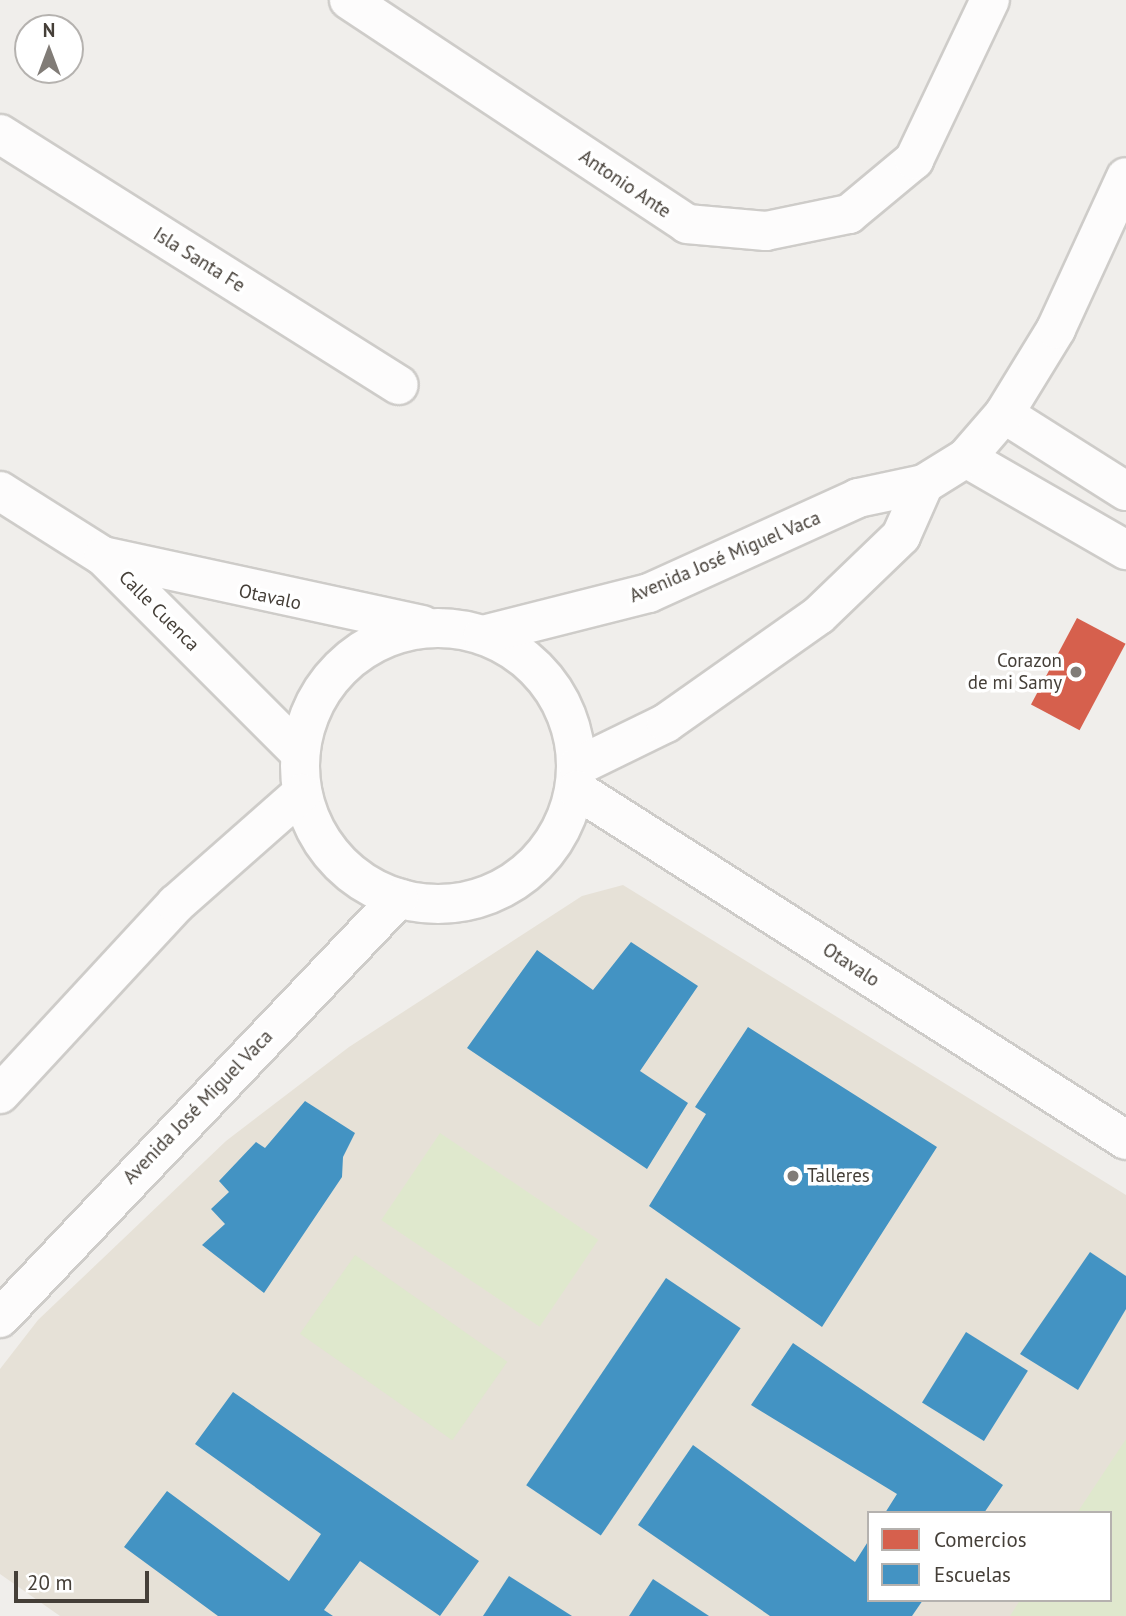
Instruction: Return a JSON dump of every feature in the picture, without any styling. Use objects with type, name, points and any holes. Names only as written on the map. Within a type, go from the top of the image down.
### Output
[{"type":"street","name":"Antonio Ante","points":[[349,0],[687,224],[766,231],[849,214],[914,160],[990,0]]},
{"type":"street","name":"Isla Santa Fe","points":[[0,134],[398,385]]},
{"type":"street","name":"Avenida José Miguel Vaca","points":[[483,635],[649,593],[858,498],[925,484],[966,458],[1004,414],[1082,280],[1126,177]]},
{"type":"street","points":[[1004,414],[1126,491]]},
{"type":"street","points":[[966,458],[1126,550]]},
{"type":"street","points":[[577,778],[666,723],[818,615],[901,536],[925,484]]},
{"type":"street","name":"Calle Cuenca","points":[[0,491],[103,556],[300,753]]},
{"type":"street","name":"Otavalo","points":[[103,556],[322,608],[439,628]]},
{"type":"street","name":"Avenida José Miguel Vaca","points":[[439,628],[483,635],[520,655],[549,683],[569,719],[577,778],[559,834],[537,863],[508,886],[437,904],[399,898],[364,882],[326,848],[302,793],[300,753],[310,714],[331,678],[361,652],[398,634],[439,628]]},
{"type":"street","name":"Otavalo","points":[[577,778],[1126,1140]]},
{"type":"street","points":[[0,1094],[176,904],[302,793]]},
{"type":"street","name":"Avenida José Miguel Vaca","points":[[0,1318],[399,898]]},
{"type":"shaded area","points":[[623,885],[1126,1195],[1126,1616],[60,1616],[0,1574],[0,1369],[38,1320],[226,1141],[349,1047],[582,896]]},
{"type":"green space","points":[[440,1133],[598,1240],[540,1327],[381,1220]]},
{"type":"green space","points":[[355,1255],[507,1362],[452,1440],[300,1334]]},
{"type":"green space","points":[[1126,1439],[1126,1616],[1010,1616],[1019,1602],[1112,1602],[1112,1511],[1078,1511]]},
{"type":"building: Comercios","name":"Corazon de mi Samy","points":[[1077,618],[1126,644],[1080,730],[1031,705]]},
{"type":"building: Escuelas","points":[[631,942],[698,986],[640,1071],[688,1103],[647,1169],[467,1048],[537,950],[593,990]]},
{"type":"building: Escuelas","name":"Talleres","points":[[748,1027],[937,1147],[822,1327],[649,1206],[706,1114],[695,1107]]},
{"type":"building: Escuelas","points":[[305,1101],[355,1133],[343,1157],[342,1177],[264,1293],[202,1245],[225,1224],[211,1209],[229,1192],[219,1181],[256,1142],[265,1148]]},
{"type":"building: Escuelas","points":[[1090,1252],[1126,1276],[1126,1309],[1078,1390],[1020,1354]]},
{"type":"building: Escuelas","points":[[666,1278],[741,1328],[601,1536],[526,1485]]},
{"type":"building: Escuelas","points":[[966,1332],[1028,1371],[984,1441],[922,1402]]},
{"type":"building: Escuelas","points":[[793,1343],[1003,1485],[985,1511],[886,1511],[897,1494],[751,1405]]},
{"type":"building: Escuelas","points":[[233,1392],[479,1561],[440,1616],[360,1561],[324,1610],[333,1616],[218,1616],[124,1547],[167,1491],[289,1581],[321,1534],[195,1444]]},
{"type":"building: Escuelas","points":[[693,1445],[855,1562],[867,1543],[867,1602],[922,1602],[912,1616],[770,1616],[638,1525]]},
{"type":"building: Escuelas","points":[[509,1576],[572,1616],[483,1616]]},
{"type":"building: Escuelas","points":[[653,1579],[709,1616],[629,1616]]},
{"type":"place","name":"Corazon de mi Samy","points":[[1076,672]]},
{"type":"place","name":"Talleres","points":[[793,1176]]}]
